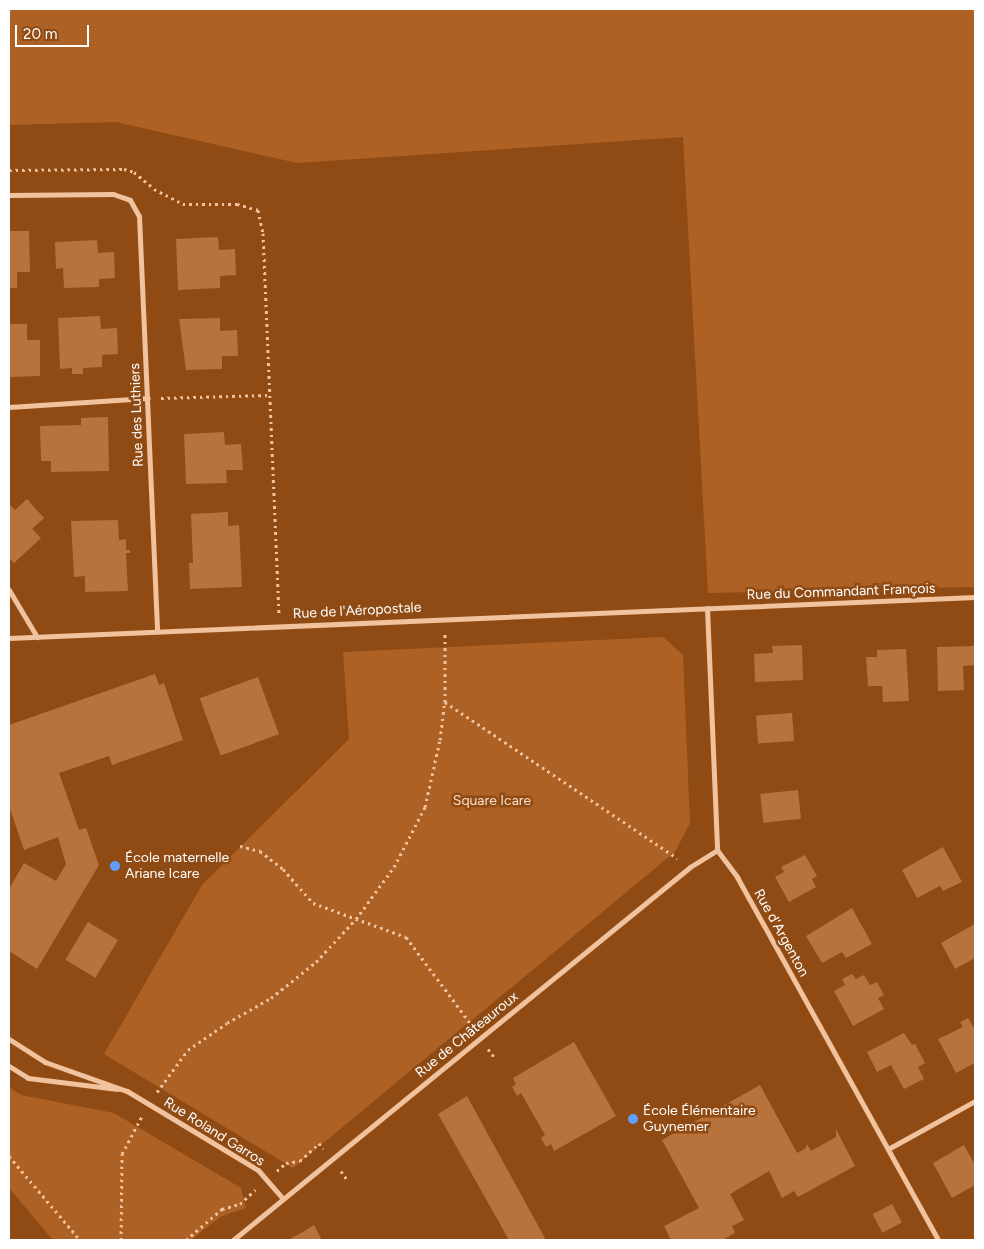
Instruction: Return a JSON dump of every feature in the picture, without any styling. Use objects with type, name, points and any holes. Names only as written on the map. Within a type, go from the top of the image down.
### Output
[{"type":"street","name":"Rue des Luthiers","points":[[9,195],[99,194],[130,200],[139,216],[157,632]]},
{"type":"street","points":[[9,407],[148,398]]},
{"type":"street","points":[[9,590],[37,637]]},
{"type":"street","name":"Rue du Commandant François","points":[[707,608],[975,597]]},
{"type":"street","points":[[707,608],[717,850]]},
{"type":"street","name":"Rue de l'Aéropostale","points":[[9,638],[707,608]]},
{"type":"street","name":"Rue de Châteauroux","points":[[233,1240],[482,1039],[690,867],[717,850]]},
{"type":"street","name":"Rue d'Argenton","points":[[717,850],[737,877],[938,1240]]},
{"type":"street","name":"Rue Roland Garros","points":[[9,1039],[45,1062],[127,1091],[258,1170],[283,1199]]},
{"type":"street","name":"Rue Roland Garros","points":[[9,1066],[28,1078],[127,1091]]},
{"type":"street","points":[[888,1149],[975,1101]]},
{"type":"path","points":[[9,170],[124,169],[134,172],[154,189],[183,204],[237,204],[258,210],[263,233],[279,626]]},
{"type":"path","points":[[148,398],[270,395]]},
{"type":"path","points":[[121,1240],[122,1154],[148,1104],[188,1050],[226,1023],[271,998],[316,962],[356,919],[394,867],[424,807],[445,702],[445,618]]},
{"type":"path","points":[[445,702],[690,867]]},
{"type":"path","points":[[240,846],[260,851],[283,869],[313,903],[406,937],[495,1058]]},
{"type":"path","points":[[9,1156],[80,1240]]},
{"type":"green space","points":[[9,9],[975,9],[975,587],[708,593],[683,137],[297,163],[116,122],[9,125]]},
{"type":"green space","name":"Square Icare","points":[[663,637],[683,655],[690,823],[675,852],[293,1168],[104,1054],[202,885],[349,739],[343,652]]},
{"type":"green space","points":[[9,1087],[21,1095],[114,1113],[241,1188],[246,1208],[220,1217],[191,1240],[53,1240],[9,1188]]},
{"type":"building","points":[[9,231],[29,231],[30,272],[17,272],[17,288],[9,288]]},
{"type":"building","points":[[218,237],[219,250],[235,249],[236,275],[220,276],[220,288],[178,290],[176,239]]},
{"type":"building","points":[[97,240],[98,253],[114,252],[115,278],[99,279],[99,287],[64,288],[63,268],[56,269],[55,242]]},
{"type":"building","points":[[100,316],[101,329],[117,328],[118,354],[102,355],[102,367],[83,368],[83,374],[72,374],[72,368],[60,369],[58,318]]},
{"type":"building","points":[[220,318],[220,331],[237,330],[238,356],[222,356],[222,369],[186,370],[179,319]]},
{"type":"building","points":[[9,324],[27,324],[27,340],[40,340],[40,376],[9,377]]},
{"type":"building","points":[[108,417],[109,471],[51,472],[51,461],[41,461],[40,426],[81,425],[81,418]]},
{"type":"building","points":[[224,432],[225,445],[241,444],[243,470],[226,470],[227,483],[186,484],[184,434]]},
{"type":"building","points":[[27,499],[44,518],[32,529],[41,538],[14,563],[9,558],[9,504],[15,510]]},
{"type":"building","points":[[228,512],[228,526],[239,525],[242,587],[190,589],[189,563],[193,563],[191,514]]},
{"type":"building","points":[[118,520],[119,540],[126,539],[126,550],[130,550],[130,553],[126,553],[128,591],[85,592],[85,576],[74,577],[71,521]]},
{"type":"building","points":[[802,645],[803,680],[755,682],[754,654],[773,653],[772,646]]},
{"type":"building","points":[[974,646],[975,665],[963,666],[964,690],[938,691],[937,647]]},
{"type":"building","points":[[906,649],[909,701],[883,702],[882,686],[868,686],[866,657],[877,657],[877,650]]},
{"type":"building","points":[[155,674],[159,685],[164,683],[183,740],[112,765],[109,756],[59,773],[79,830],[86,828],[99,865],[37,969],[9,951],[9,889],[24,863],[56,881],[66,864],[58,837],[24,850],[9,806],[9,725]]},
{"type":"building","points":[[258,677],[279,734],[221,756],[200,698]]},
{"type":"building","points":[[792,713],[794,741],[758,743],[756,716]]},
{"type":"building","points":[[798,790],[801,819],[763,823],[760,794]]},
{"type":"building","points":[[943,847],[962,882],[943,891],[940,886],[917,898],[902,870]]},
{"type":"building","points":[[805,855],[817,876],[812,879],[816,887],[789,902],[775,877],[784,872],[781,867]]},
{"type":"building","points":[[852,908],[872,944],[846,958],[842,952],[822,963],[806,936]]},
{"type":"building","points":[[88,922],[118,940],[95,978],[65,960]]},
{"type":"building","points":[[975,924],[975,958],[955,969],[941,943]]},
{"type":"building","points":[[852,974],[856,979],[864,975],[870,985],[877,982],[884,995],[878,998],[884,1009],[853,1026],[834,991],[845,985],[842,979]]},
{"type":"building","points":[[968,1018],[975,1030],[975,1063],[956,1073],[938,1039],[963,1027],[960,1022]]},
{"type":"building","points":[[904,1033],[912,1045],[915,1044],[925,1063],[918,1067],[924,1079],[904,1089],[891,1065],[877,1072],[867,1052]]},
{"type":"building","points":[[574,1042],[616,1116],[554,1151],[551,1144],[546,1147],[541,1138],[545,1135],[521,1093],[517,1096],[512,1087],[516,1084],[513,1078]]},
{"type":"building","points":[[760,1085],[797,1153],[805,1149],[807,1144],[811,1151],[836,1137],[836,1129],[855,1166],[798,1197],[794,1191],[782,1198],[769,1171],[730,1194],[744,1220],[732,1226],[735,1233],[722,1240],[671,1240],[664,1226],[699,1208],[662,1140]]},
{"type":"building","points":[[467,1096],[546,1240],[509,1240],[438,1114]]},
{"type":"building","points":[[964,1145],[975,1165],[975,1185],[952,1198],[933,1163]]},
{"type":"building","points":[[892,1204],[902,1223],[882,1233],[873,1214]]},
{"type":"building","points":[[314,1225],[322,1240],[288,1240],[301,1233]]},
{"type":"place","name":"École maternelle Ariane Icare","points":[[115,866]]},
{"type":"place","name":"École Élémentaire Guynemer","points":[[633,1119]]}]
